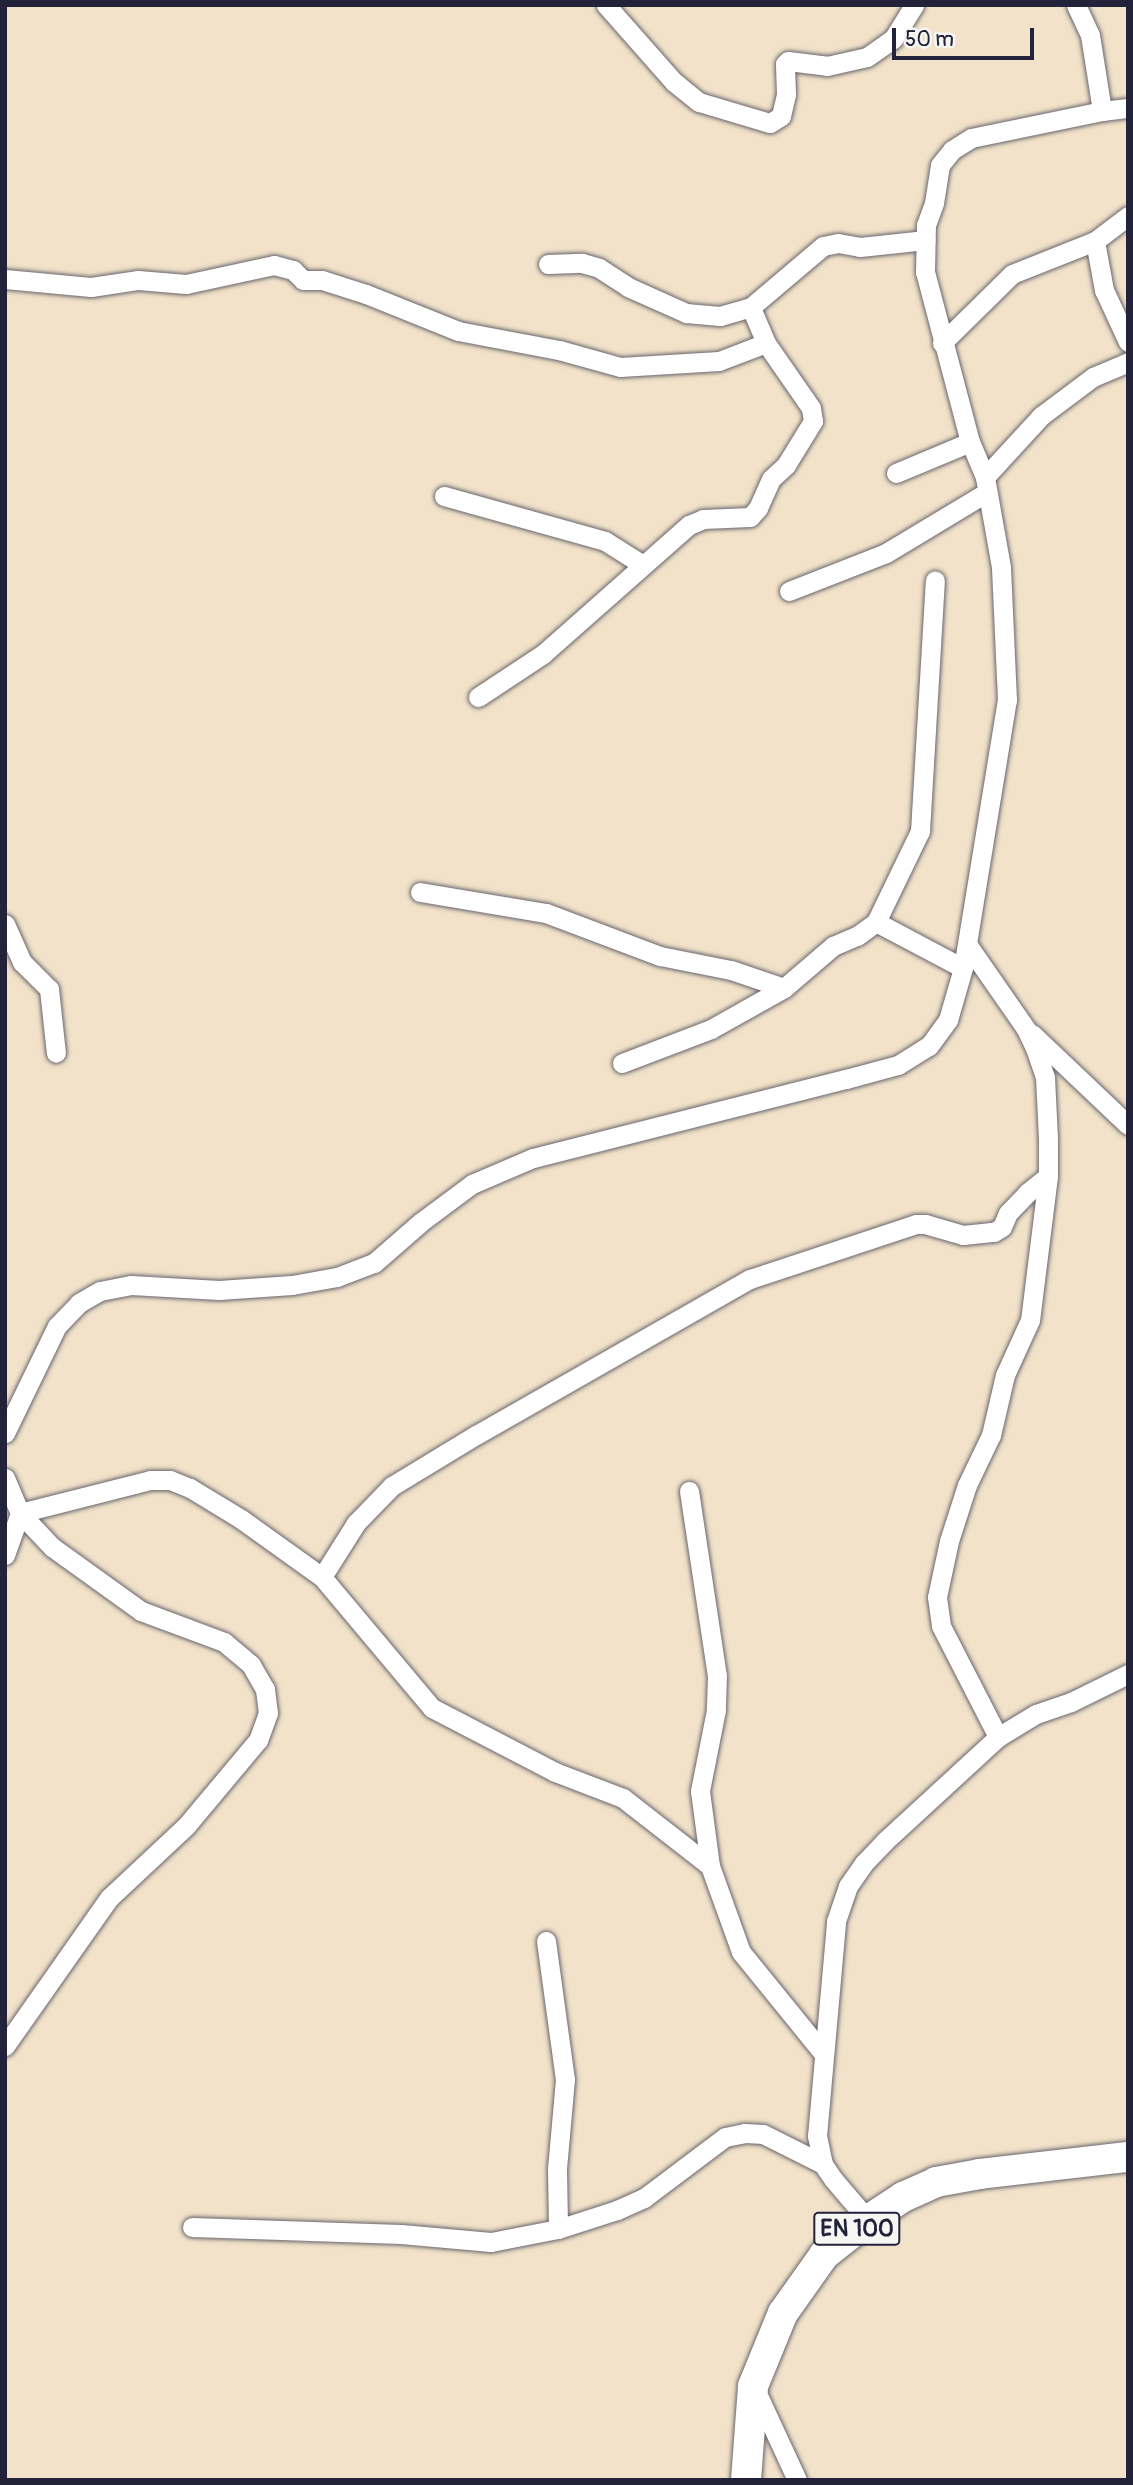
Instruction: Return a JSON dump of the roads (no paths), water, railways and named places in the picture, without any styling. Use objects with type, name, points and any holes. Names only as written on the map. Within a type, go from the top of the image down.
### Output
[{"type":"main road","name":"EN 100","points":[[746,2480],[753,2386],[783,2313],[824,2255],[868,2220],[903,2197],[936,2182],[980,2174],[1128,2157]]},
{"type":"street","points":[[606,5],[674,82],[699,102],[770,123],[781,116],[786,94],[783,71],[788,61],[827,66],[867,57],[893,39],[914,5]]},
{"type":"street","points":[[1076,5],[1090,35],[1102,111]]},
{"type":"street","points":[[5,1433],[57,1326],[79,1303],[100,1291],[131,1285],[219,1290],[292,1285],[337,1277],[374,1263],[421,1222],[472,1184],[533,1158],[898,1065],[929,1046],[948,1020],[963,968],[1007,700],[1001,567],[986,485],[970,442],[925,272],[926,225],[934,203],[940,165],[952,150],[971,138],[1128,108]]},
{"type":"street","points":[[942,343],[1012,274],[1095,240],[1128,216]]},
{"type":"street","points":[[548,264],[582,263],[599,268],[628,287],[686,313],[720,316],[751,307],[822,246],[838,243],[860,247],[926,240]]},
{"type":"street","points":[[1095,240],[1104,290],[1128,342]]},
{"type":"street","points":[[5,279],[91,287],[138,280],[186,284],[274,265],[293,270],[303,279],[323,280],[458,331],[559,350],[620,366],[719,361],[766,343]]},
{"type":"street","points":[[478,697],[543,654],[689,525],[703,519],[750,517],[758,508],[771,479],[786,465],[813,421],[811,408],[766,343],[751,307]]},
{"type":"street","points":[[789,591],[886,553],[986,485],[1041,416],[1093,377],[1128,362]]},
{"type":"street","points":[[896,473],[970,442]]},
{"type":"street","points":[[444,496],[605,541],[643,565]]},
{"type":"street","points":[[622,1063],[710,1029],[783,988],[833,946],[857,936],[876,922],[920,831],[935,580]]},
{"type":"street","points":[[420,892],[547,913],[660,956],[732,970],[783,988]]},
{"type":"street","points":[[876,922],[963,968]]},
{"type":"street","points":[[5,925],[22,962],[49,989],[56,1053]]},
{"type":"street","points":[[967,944],[1026,1029],[1128,1125]]},
{"type":"street","points":[[998,1737],[941,1626],[936,1597],[948,1541],[967,1485],[991,1435],[1005,1375],[1030,1320],[1048,1176],[1045,1077],[1026,1029]]},
{"type":"street","points":[[322,1577],[356,1523],[392,1486],[476,1434],[750,1279],[916,1224],[925,1223],[963,1235],[994,1232],[1002,1227],[1008,1213],[1027,1192],[1048,1176]]},
{"type":"street","points":[[5,1478],[20,1513],[52,1546],[141,1611],[224,1642],[251,1665],[265,1689],[268,1713],[258,1740],[186,1826],[109,1898],[5,2046]]},
{"type":"street","points":[[20,1513],[150,1480],[170,1480],[190,1488],[241,1519],[322,1577],[432,1708],[555,1772],[623,1798],[710,1866]]},
{"type":"street","points":[[689,1491],[717,1676],[716,1710],[700,1791],[710,1866],[741,1952],[823,2053]]},
{"type":"street","points":[[5,1555],[20,1513]]},
{"type":"street","points":[[823,2164],[817,2136],[823,2053],[836,1921],[848,1886],[864,1863],[885,1841],[998,1737],[1036,1714],[1071,1702],[1128,1674]]},
{"type":"street","points":[[546,1941],[565,2079],[557,2169],[558,2229]]},
{"type":"street","points":[[192,2227],[401,2234],[491,2242],[558,2229],[643,2198],[725,2137],[745,2133],[763,2134],[823,2164],[868,2220]]},
{"type":"street","points":[[753,2386],[797,2480]]}]
